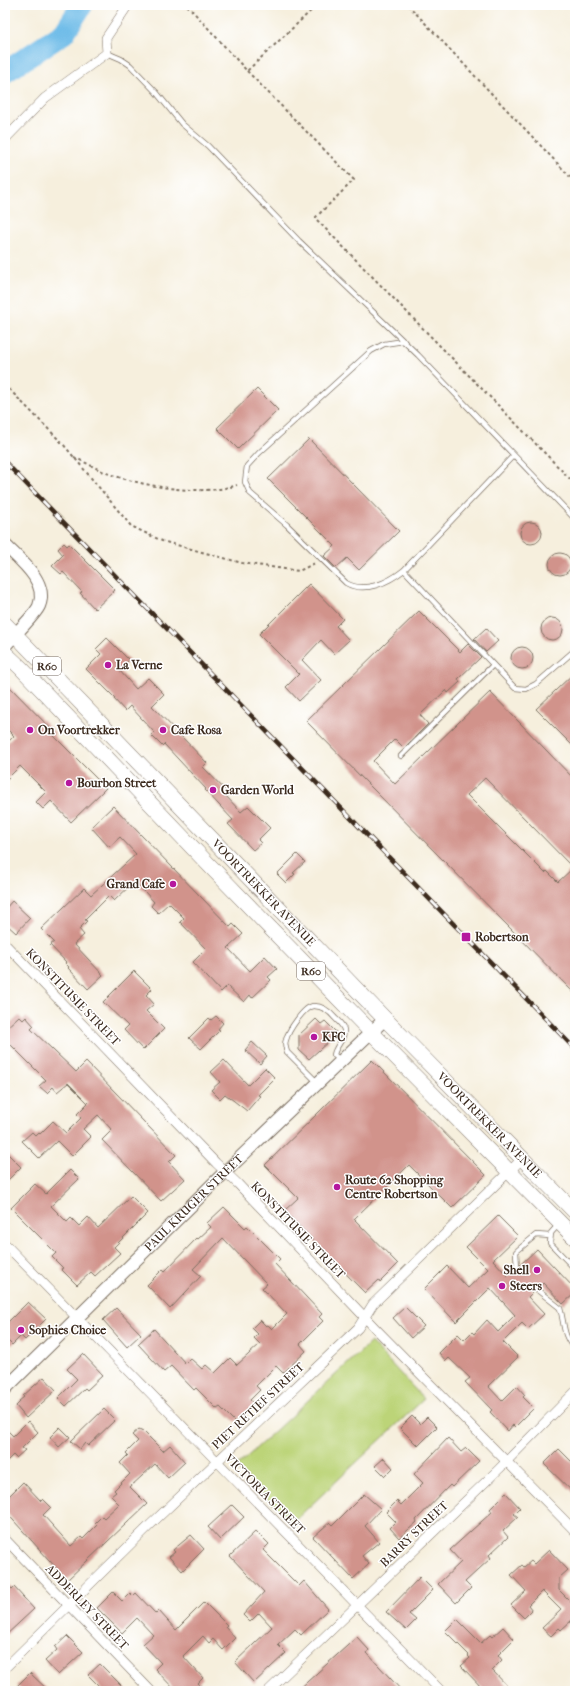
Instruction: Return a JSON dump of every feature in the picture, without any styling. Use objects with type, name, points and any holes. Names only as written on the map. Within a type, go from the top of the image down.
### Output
[{"type":"main road","name":"VOORTREKKER AVENUE","points":[[10,628],[385,1019],[575,1212]]},
{"type":"main road","name":"VOORTREKKER AVENUE","points":[[5,653],[371,1032],[575,1238]]},
{"type":"street","points":[[5,139],[45,98],[107,53],[106,38],[128,5]]},
{"type":"street","points":[[5,545],[31,573],[41,590],[39,607],[10,628],[5,646]]},
{"type":"street","name":"KONSTITUSIE STREET","points":[[5,944],[365,1318],[575,1531]]},
{"type":"street","name":"PAUL KRUGER STREET","points":[[5,1389],[225,1172],[385,1019]]},
{"type":"street","name":"PIET RETIEF STREET","points":[[5,1668],[217,1462],[358,1328],[373,1304],[523,1158]]},
{"type":"street","name":"VICTORIA STREET","points":[[5,1244],[441,1691]]},
{"type":"street","name":"BARRY STREET","points":[[268,1691],[507,1461],[575,1392]]},
{"type":"street","name":"ADDERLEY STREET","points":[[5,1540],[151,1691]]},
{"type":"lane","points":[[107,53],[130,65],[156,92],[182,124],[208,146],[299,241],[404,341],[513,456],[575,518]]},
{"type":"lane","points":[[404,341],[384,344],[371,351],[259,453],[247,466],[245,482],[250,493],[287,525],[346,583],[356,586],[378,585],[394,578],[404,570],[513,456]]},
{"type":"lane","points":[[404,570],[515,688],[526,689],[536,684],[575,650]]},
{"type":"lane","points":[[401,756],[493,665]]},
{"type":"lane","points":[[318,1083],[287,1052],[285,1045],[293,1026],[307,1008],[313,1006],[331,1013],[342,1026],[344,1034],[341,1042],[336,1047],[334,1055],[341,1061]]},
{"type":"lane","points":[[560,1223],[551,1233],[550,1243],[575,1269]]},
{"type":"lane","points":[[516,1268],[516,1252],[518,1250],[536,1235],[550,1236]]},
{"type":"lane","points":[[536,1290],[560,1308],[565,1333],[575,1350]]},
{"type":"path","points":[[187,5],[247,71],[354,180],[315,218],[575,484]]},
{"type":"path","points":[[247,71],[317,5]]},
{"type":"path","points":[[408,5],[575,182]]},
{"type":"path","points":[[5,385],[10,388],[73,456],[131,526],[162,542],[242,563],[299,571],[309,567],[321,558]]},
{"type":"path","points":[[73,456],[105,472],[148,484],[189,490],[216,490],[245,482]]},
{"type":"green space","points":[[371,1342],[424,1399],[292,1523],[236,1467]]},
{"type":"building","points":[[257,389],[278,410],[238,449],[217,428]]},
{"type":"building","points":[[309,439],[399,531],[359,570],[347,558],[336,568],[324,556],[335,546],[268,479]]},
{"type":"building","points":[[531,522],[539,525],[542,533],[539,541],[531,544],[523,541],[520,533],[523,525]]},
{"type":"building","points":[[64,543],[67,546],[69,544],[115,590],[95,609],[80,593],[82,592],[63,572],[61,574],[52,566],[63,555],[58,549]]},
{"type":"building","points":[[560,553],[568,556],[571,564],[568,572],[560,575],[552,572],[549,564],[552,556]]},
{"type":"building","points":[[309,584],[343,619],[336,626],[349,640],[334,654],[321,640],[302,660],[321,680],[299,701],[286,687],[299,674],[259,634]]},
{"type":"building","points":[[419,611],[460,652],[468,644],[481,657],[458,679],[460,682],[448,693],[446,690],[420,715],[428,724],[404,748],[395,739],[373,761],[395,784],[490,692],[575,780],[575,994],[306,721]],"holes":[[[485,778],[573,868],[558,882],[547,871],[545,873],[467,795]]]},
{"type":"building","points":[[552,618],[560,621],[563,629],[560,637],[552,640],[544,637],[541,629],[544,621]]},
{"type":"building","points":[[486,628],[498,641],[486,652],[474,639]]},
{"type":"building","points":[[107,638],[129,660],[119,670],[136,689],[148,678],[164,694],[152,706],[207,763],[203,767],[228,793],[225,795],[241,812],[248,806],[270,828],[258,840],[261,843],[253,850],[228,824],[233,820],[205,790],[206,789],[164,744],[162,746],[151,735],[154,732],[130,706],[125,711],[114,699],[115,698],[86,669],[101,654],[96,649]]},
{"type":"building","points":[[522,647],[530,650],[533,658],[530,666],[522,669],[514,666],[511,658],[514,650]]},
{"type":"building","points":[[575,672],[575,748],[536,709]]},
{"type":"building","points":[[5,682],[55,733],[53,735],[106,788],[71,822],[51,801],[43,809],[36,802],[46,792],[20,766],[5,781],[5,745],[14,736],[5,727]]},
{"type":"building","points":[[113,806],[230,927],[233,924],[243,934],[228,948],[250,971],[265,956],[277,969],[268,977],[271,980],[252,998],[250,995],[244,1002],[227,986],[221,992],[193,962],[206,949],[180,922],[184,918],[169,903],[158,913],[151,906],[154,902],[135,881],[114,901],[109,896],[85,920],[87,921],[79,929],[84,935],[74,944],[103,975],[88,989],[68,968],[69,967],[65,963],[66,962],[50,945],[54,942],[41,929],[84,888],[91,895],[136,854],[120,837],[109,847],[91,827]]},
{"type":"building","points":[[297,854],[305,862],[293,873],[295,874],[286,883],[277,874]]},
{"type":"building","points":[[12,901],[30,918],[16,933],[5,923],[5,909]]},
{"type":"building","points":[[134,971],[152,989],[146,995],[154,1004],[146,1011],[164,1029],[143,1050],[124,1030],[128,1026],[103,1002]]},
{"type":"building","points":[[19,1016],[23,1020],[26,1017],[34,1026],[31,1029],[76,1072],[86,1062],[176,1155],[169,1162],[185,1179],[161,1201],[102,1140],[112,1130],[98,1115],[83,1129],[91,1137],[72,1156],[57,1141],[39,1158],[22,1141],[32,1132],[36,1136],[39,1133],[40,1134],[53,1121],[66,1133],[81,1118],[77,1114],[88,1103],[68,1083],[57,1092],[53,1087],[47,1093],[39,1086],[46,1080],[5,1039],[5,1029]]},
{"type":"building","points":[[216,1016],[223,1023],[218,1029],[220,1030],[201,1049],[189,1038],[209,1018],[211,1020]]},
{"type":"building","name":"KFC","points":[[316,1019],[321,1024],[325,1021],[336,1032],[328,1039],[329,1041],[309,1059],[299,1050],[299,1035]]},
{"type":"building","points":[[252,1042],[267,1056],[260,1064],[245,1050]]},
{"type":"building","points":[[224,1060],[248,1085],[265,1068],[275,1078],[258,1095],[260,1096],[247,1111],[225,1094],[220,1099],[211,1090],[220,1082],[211,1072]]},
{"type":"building","name":"Route 62 Shopping Centre Robertson","points":[[372,1060],[486,1175],[452,1208],[409,1165],[354,1219],[398,1264],[380,1282],[379,1280],[365,1293],[284,1211],[298,1198],[265,1165]]},
{"type":"building","points":[[5,1151],[21,1167],[5,1183]]},
{"type":"building","points":[[70,1170],[79,1179],[51,1206],[67,1222],[71,1218],[79,1226],[88,1217],[98,1228],[131,1196],[148,1213],[114,1247],[120,1253],[95,1276],[91,1272],[77,1285],[61,1269],[63,1268],[52,1257],[56,1253],[11,1208],[35,1184],[46,1194]]},
{"type":"building","points":[[224,1207],[245,1228],[247,1226],[280,1259],[275,1264],[322,1314],[319,1317],[323,1321],[300,1344],[306,1351],[283,1373],[276,1366],[256,1386],[260,1390],[250,1400],[254,1404],[235,1422],[220,1407],[217,1409],[196,1388],[194,1390],[171,1366],[164,1372],[138,1344],[154,1329],[185,1363],[190,1358],[202,1369],[206,1365],[215,1373],[230,1358],[237,1365],[260,1344],[254,1338],[258,1334],[252,1328],[260,1320],[272,1329],[287,1314],[262,1288],[267,1284],[223,1238],[193,1269],[201,1276],[170,1309],[147,1285],[163,1269],[165,1271],[197,1238],[198,1239],[211,1227],[207,1223]]},
{"type":"building","points":[[498,1216],[518,1236],[493,1260],[508,1276],[514,1270],[519,1271],[521,1264],[537,1249],[575,1289],[575,1293],[563,1304],[543,1283],[539,1287],[534,1286],[532,1289],[533,1292],[528,1297],[544,1314],[528,1329],[522,1323],[503,1342],[518,1357],[488,1386],[502,1401],[517,1386],[525,1395],[523,1397],[534,1408],[515,1427],[513,1425],[508,1431],[490,1412],[492,1410],[465,1382],[470,1378],[449,1358],[446,1361],[439,1353],[458,1334],[464,1340],[472,1332],[474,1334],[487,1320],[498,1332],[515,1315],[490,1288],[456,1322],[424,1289],[447,1266],[468,1288],[488,1269],[466,1247]]},
{"type":"building","points":[[28,1302],[46,1319],[25,1340],[21,1336],[12,1345],[5,1338],[5,1325]]},
{"type":"building","points":[[405,1307],[424,1326],[411,1338],[393,1318]]},
{"type":"building","points":[[116,1308],[141,1334],[127,1347],[103,1320]]},
{"type":"building","points":[[83,1354],[103,1375],[87,1390],[85,1388],[66,1406],[58,1398],[77,1379],[67,1369]]},
{"type":"building","points":[[44,1377],[56,1390],[26,1418],[16,1406],[24,1397],[23,1396]]},
{"type":"building","points":[[104,1409],[115,1420],[88,1446],[85,1443],[80,1449],[71,1441]]},
{"type":"building","points":[[412,1416],[420,1424],[427,1417],[437,1427],[418,1446],[400,1428]]},
{"type":"building","points":[[28,1421],[38,1432],[22,1448],[25,1450],[16,1458],[13,1455],[5,1463],[5,1428],[13,1436]]},
{"type":"building","points":[[60,1427],[70,1437],[59,1447],[50,1437]]},
{"type":"building","points":[[139,1429],[143,1431],[163,1451],[170,1445],[185,1462],[168,1478],[155,1464],[130,1487],[147,1504],[67,1580],[5,1511],[5,1500],[23,1482],[41,1501],[43,1499],[51,1507],[43,1515],[71,1546],[81,1537],[83,1539],[97,1525],[95,1523],[102,1516],[104,1518],[119,1504],[111,1496],[116,1492],[114,1490],[130,1474],[120,1463],[128,1455],[126,1453],[138,1441],[132,1435]]},
{"type":"building","points":[[448,1438],[461,1452],[466,1448],[479,1461],[452,1487],[450,1485],[416,1520],[417,1522],[399,1538],[390,1528],[396,1522],[386,1512],[397,1501],[401,1505],[423,1483],[414,1474]]},
{"type":"building","points":[[559,1449],[575,1465],[575,1494],[544,1464]]},
{"type":"building","points":[[384,1458],[393,1468],[385,1476],[375,1466]]},
{"type":"building","points":[[506,1493],[520,1508],[514,1514],[518,1517],[503,1531],[508,1537],[489,1555],[491,1558],[465,1582],[471,1588],[456,1603],[438,1584],[461,1562],[450,1550],[492,1512],[490,1509]]},
{"type":"building","points":[[364,1494],[381,1509],[365,1526],[379,1542],[362,1556],[369,1564],[353,1579],[313,1537],[330,1522],[333,1525]]},
{"type":"building","points":[[232,1505],[244,1517],[220,1540],[208,1527]]},
{"type":"building","points":[[256,1531],[269,1544],[263,1550],[299,1586],[304,1581],[328,1609],[301,1635],[295,1629],[278,1645],[286,1653],[254,1683],[235,1662],[272,1627],[259,1613],[250,1622],[243,1615],[264,1592],[230,1556]]},
{"type":"building","points":[[191,1535],[204,1549],[182,1571],[169,1557],[175,1552],[173,1550]]},
{"type":"building","points":[[549,1550],[568,1570],[559,1578],[559,1590],[575,1606],[575,1621],[572,1620],[561,1630],[559,1628],[551,1636],[542,1628],[561,1610],[542,1591],[528,1605],[532,1610],[524,1618],[511,1605],[526,1591],[511,1575],[522,1565],[524,1567],[531,1561],[534,1564]]},
{"type":"building","points":[[420,1577],[433,1590],[409,1614],[416,1620],[406,1630],[386,1612]]},
{"type":"building","points":[[5,1582],[12,1589],[14,1587],[34,1609],[5,1636]]},
{"type":"building","points":[[113,1592],[122,1601],[130,1593],[133,1596],[136,1593],[156,1614],[159,1611],[176,1630],[204,1602],[227,1625],[225,1627],[235,1638],[223,1650],[213,1639],[209,1643],[203,1636],[183,1656],[203,1678],[198,1683],[206,1691],[176,1691],[155,1669],[161,1663],[143,1644],[153,1635],[137,1618],[122,1633],[97,1608]]},
{"type":"building","points":[[457,1619],[481,1643],[490,1635],[492,1637],[503,1627],[514,1639],[498,1655],[502,1660],[492,1670],[512,1691],[485,1691],[461,1666],[470,1658],[468,1656],[469,1655],[445,1631]]},
{"type":"building","points":[[67,1636],[83,1652],[58,1675],[45,1661],[57,1650],[55,1647]]},
{"type":"building","points":[[357,1637],[369,1650],[367,1653],[402,1691],[297,1691]]},
{"type":"building","points":[[100,1664],[127,1691],[104,1691],[88,1675]]},
{"type":"building","points":[[30,1673],[49,1691],[22,1691],[17,1686]]},
{"type":"waterway","points":[[5,72],[64,33],[82,5]]},
{"type":"railway","points":[[5,462],[575,1049]]},
{"type":"place","name":"La Verne","points":[[108,665]]},
{"type":"place","name":"On Voortrekker","points":[[30,730]]},
{"type":"place","name":"Cafe Rosa","points":[[163,730]]},
{"type":"place","name":"Bourbon Street","points":[[69,783]]},
{"type":"place","name":"Garden World","points":[[213,790]]},
{"type":"place","name":"Grand Cafe","points":[[173,884]]},
{"type":"place","name":"Robertson","points":[[466,937]]},
{"type":"place","name":"KFC","points":[[314,1037]]},
{"type":"place","name":"Route 62 Shopping Centre Robertson","points":[[337,1187]]},
{"type":"place","name":"Shell","points":[[537,1270]]},
{"type":"place","name":"Steers","points":[[502,1286]]},
{"type":"place","name":"Sophies Choice","points":[[21,1330]]}]
